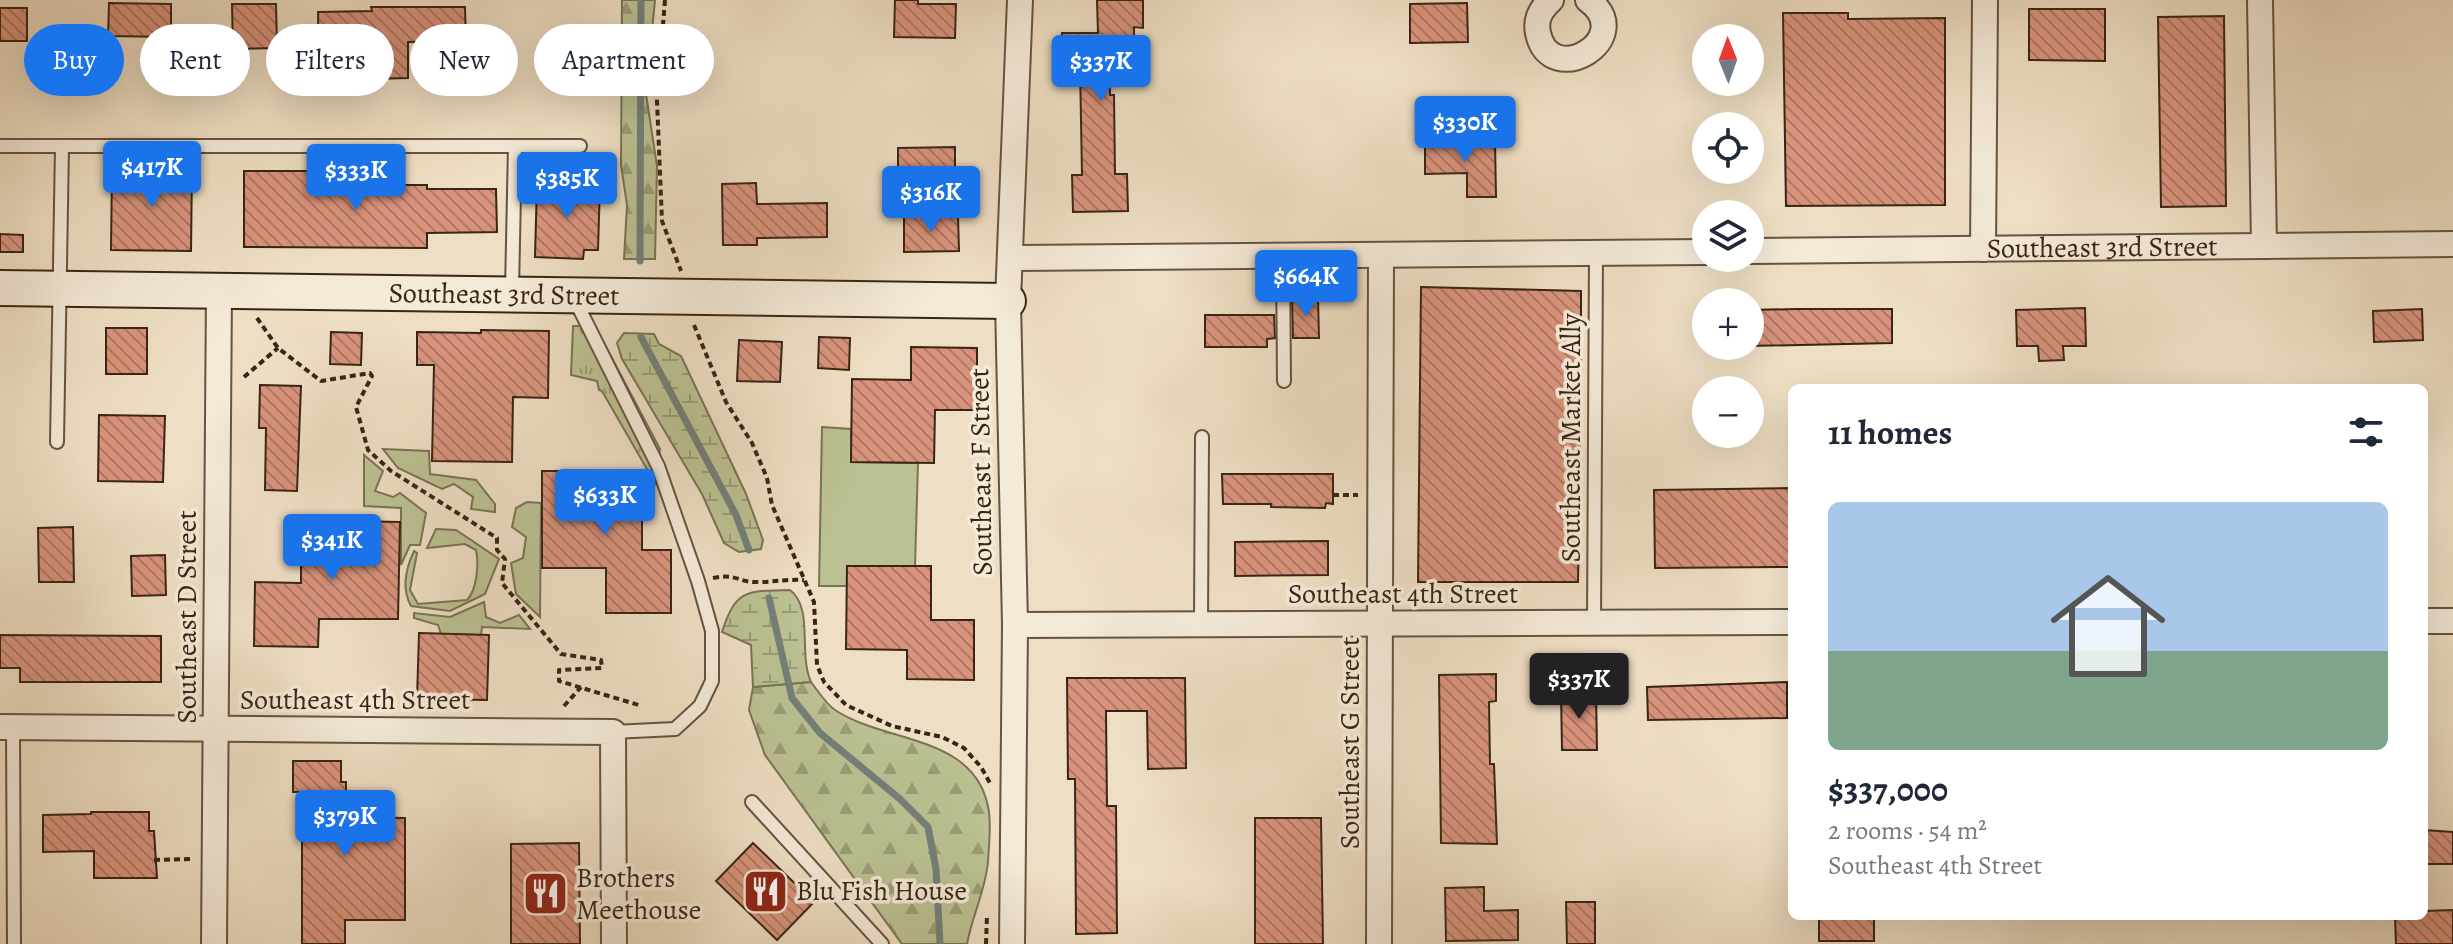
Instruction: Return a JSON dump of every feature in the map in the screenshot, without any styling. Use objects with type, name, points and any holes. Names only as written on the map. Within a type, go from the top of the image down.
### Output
[{"type":"street","name":"Southeast F Street","points":[[1012,944],[1015,625],[1008,301],[1020,0]]},
{"type":"street","points":[[1541,3],[1539,39],[1552,54],[1572,59],[1591,51],[1602,34],[1599,12],[1588,0]]},
{"type":"street","points":[[1983,249],[1985,0]]},
{"type":"street","points":[[2260,0],[2264,246]]},
{"type":"street","name":"Southeast 3rd Street","points":[[1764,251],[2453,244]]},
{"type":"street","points":[[1011,258],[1692,252]]},
{"type":"street","name":"Southeast G Street","points":[[1379,944],[1381,255]]},
{"type":"street","name":"Southeast 3rd Street","points":[[0,288],[1008,301]]},
{"type":"street","name":"Southeast D Street","points":[[214,944],[219,291]]},
{"type":"street","points":[[2428,621],[2453,621]]},
{"type":"street","name":"Southeast 4th Street","points":[[1015,625],[1788,622]]},
{"type":"street","name":"Southeast 4th Street","points":[[6,727],[613,732]]},
{"type":"street","points":[[613,732],[614,944]]},
{"type":"lane","points":[[0,146],[580,146]]},
{"type":"lane","points":[[57,442],[62,146]]},
{"type":"lane","points":[[511,295],[515,146]]},
{"type":"lane","name":"Southeast Market Ally","points":[[1594,623],[1596,253]]},
{"type":"lane","points":[[1283,255],[1284,381]]},
{"type":"lane","points":[[573,296],[658,466],[712,631],[712,681],[700,706],[675,729],[613,732]]},
{"type":"lane","points":[[1201,624],[1202,437]]},
{"type":"lane","points":[[6,727],[14,944]]},
{"type":"lane","points":[[752,802],[882,944]]},
{"type":"path","points":[[665,0],[657,101],[662,221],[681,269],[682,282]]},
{"type":"path","points":[[255,315],[278,348],[321,381],[370,373],[372,376],[356,407],[368,450],[391,471],[497,538],[497,550],[505,559],[502,583],[561,654],[601,660],[602,668],[559,670],[559,681],[642,706]]},
{"type":"path","points":[[692,322],[726,402],[752,443],[762,466],[772,505],[814,602],[817,665],[824,682],[834,696],[846,705],[892,726],[942,737],[964,748],[981,767],[993,790]]},
{"type":"path","points":[[244,377],[278,348]]},
{"type":"path","points":[[698,581],[730,575],[754,583],[804,580]]},
{"type":"path","points":[[564,706],[581,687]]},
{"type":"path","points":[[154,860],[215,859]]},
{"type":"path","points":[[986,944],[988,908]]},
{"type":"green space","points":[[622,0],[655,0],[653,24],[622,24]]},
{"type":"green space","points":[[621,96],[646,96],[657,166],[655,259],[624,259],[627,205],[621,165]]},
{"type":"green space","points":[[573,326],[595,326],[660,449],[655,483],[599,390],[597,381],[571,375]]},
{"type":"green space","points":[[624,333],[654,334],[659,344],[681,356],[746,494],[763,540],[761,549],[739,552],[724,543],[702,494],[622,359],[617,343]]},
{"type":"green space","points":[[822,427],[851,429],[851,462],[918,463],[915,566],[847,566],[847,586],[819,586]]},
{"type":"green space","points":[[383,449],[429,451],[430,474],[476,480],[495,504],[495,512],[471,509],[473,497],[454,484],[442,489],[398,468]]},
{"type":"green space","points":[[364,455],[383,471],[375,491],[393,497],[400,493],[426,513],[420,545],[410,545],[401,565],[401,508],[364,506]]},
{"type":"green space","points":[[527,502],[541,503],[540,617],[516,594],[511,563],[523,558],[526,537],[512,527],[516,508]]},
{"type":"green space","points":[[436,529],[456,530],[499,559],[485,594],[450,611],[411,606],[406,592],[407,571],[414,551],[417,553],[410,590],[418,604],[467,600],[473,590],[477,569],[476,550],[465,544],[427,548]]},
{"type":"green space","points":[[790,590],[802,608],[807,671],[811,682],[753,687],[751,645],[722,632],[727,618],[746,595]]},
{"type":"green space","points":[[484,602],[486,617],[500,623],[519,615],[530,629],[482,627],[481,635],[441,634],[438,625],[414,618],[414,613],[450,617]]},
{"type":"green space","points":[[811,682],[835,710],[856,721],[949,754],[967,768],[981,787],[990,818],[988,861],[967,944],[902,944],[765,755],[749,710],[753,687]]},
{"type":"building","points":[[895,0],[918,0],[918,4],[956,4],[955,38],[894,37]]},
{"type":"building","points":[[1097,0],[1143,0],[1143,28],[1134,27],[1134,57],[1109,57],[1110,95],[1114,95],[1115,174],[1127,174],[1128,211],[1073,212],[1072,175],[1082,175],[1080,66],[1063,66],[1062,33],[1098,33]]},
{"type":"building","points":[[109,3],[171,4],[171,24],[140,24],[140,37],[124,36],[124,24],[108,24]]},
{"type":"building","points":[[1467,3],[1468,42],[1410,43],[1410,4]]},
{"type":"building","points":[[232,4],[276,4],[276,24],[266,24],[266,48],[250,49],[250,24],[232,24]]},
{"type":"building","points":[[371,7],[465,7],[466,24],[410,24],[408,78],[394,78],[394,24],[318,24],[318,12],[372,11]]},
{"type":"building","points":[[0,8],[27,8],[24,41],[0,41]]},
{"type":"building","points":[[2029,9],[2105,9],[2105,61],[2029,60]]},
{"type":"building","points":[[1783,13],[1848,13],[1848,19],[1945,18],[1945,205],[1786,206]]},
{"type":"building","points":[[2224,16],[2226,206],[2161,207],[2158,17]]},
{"type":"building","points":[[1495,142],[1496,197],[1467,197],[1467,173],[1425,174],[1425,143]]},
{"type":"building","points":[[955,147],[955,176],[898,177],[898,148]]},
{"type":"building","points":[[112,167],[192,168],[191,251],[111,250]]},
{"type":"building","points":[[244,171],[326,171],[326,185],[496,189],[497,232],[427,233],[427,248],[244,247]]},
{"type":"building","points":[[537,183],[600,185],[598,250],[584,250],[583,259],[535,257]]},
{"type":"building","points":[[756,183],[757,204],[827,203],[827,237],[757,238],[757,245],[723,245],[722,184]]},
{"type":"building","points":[[958,216],[959,251],[904,252],[904,217]]},
{"type":"building","points":[[0,234],[23,235],[23,252],[0,252]]},
{"type":"building","points":[[1421,287],[1581,291],[1578,582],[1418,582]]},
{"type":"building","points":[[1318,297],[1319,338],[1293,338],[1292,298]]},
{"type":"building","points":[[2085,308],[2086,346],[2063,346],[2064,360],[2039,361],[2038,346],[2017,346],[2016,310]]},
{"type":"building","points":[[1892,309],[1892,343],[1764,346],[1764,310]]},
{"type":"building","points":[[2422,309],[2423,340],[2374,342],[2373,311]]},
{"type":"building","points":[[1205,315],[1274,315],[1275,338],[1267,339],[1267,347],[1205,347]]},
{"type":"building","points":[[106,328],[147,328],[147,374],[106,374]]},
{"type":"building","points":[[481,330],[549,331],[548,398],[513,397],[512,462],[432,461],[434,365],[417,365],[417,332],[481,333]]},
{"type":"building","points":[[331,332],[362,333],[361,365],[330,364]]},
{"type":"building","points":[[819,337],[850,338],[849,370],[818,368]]},
{"type":"building","points":[[739,340],[782,342],[780,382],[737,381]]},
{"type":"building","points":[[911,347],[977,348],[977,410],[935,410],[934,463],[851,462],[852,379],[911,380]]},
{"type":"building","points":[[260,385],[301,386],[297,491],[265,490],[266,428],[259,428]]},
{"type":"building","points":[[99,415],[165,416],[163,482],[98,481]]},
{"type":"building","points":[[542,471],[642,471],[642,550],[671,550],[671,613],[606,613],[606,568],[542,568]]},
{"type":"building","points":[[1222,474],[1333,474],[1333,504],[1326,503],[1325,508],[1223,504]]},
{"type":"building","points":[[1788,488],[1788,567],[1655,568],[1654,490]]},
{"type":"building","points":[[301,520],[400,522],[398,619],[319,619],[318,647],[254,646],[255,582],[301,583]]},
{"type":"building","points":[[73,527],[74,582],[39,582],[38,528]]},
{"type":"building","points":[[1328,541],[1328,575],[1235,576],[1235,542]]},
{"type":"building","points":[[165,555],[166,595],[132,596],[131,556]]},
{"type":"building","points":[[847,566],[931,566],[931,620],[974,620],[974,680],[907,679],[907,650],[846,649]]},
{"type":"building","points":[[419,633],[489,635],[487,700],[417,699]]},
{"type":"building","points":[[0,635],[161,636],[161,682],[20,682],[20,668],[0,668]]},
{"type":"building","points":[[1496,674],[1496,701],[1489,702],[1490,764],[1494,764],[1497,844],[1441,843],[1439,675]]},
{"type":"building","points":[[1067,678],[1185,678],[1186,768],[1148,769],[1147,711],[1106,711],[1107,806],[1116,806],[1117,933],[1076,934],[1075,779],[1068,779]]},
{"type":"building","points":[[1787,682],[1787,718],[1648,720],[1647,687]]},
{"type":"building","points":[[1596,692],[1597,750],[1562,750],[1561,693]]},
{"type":"building","points":[[293,761],[341,761],[341,782],[346,782],[346,817],[405,818],[405,920],[345,920],[345,944],[302,944],[302,792],[293,792]]},
{"type":"building","points":[[149,812],[149,831],[154,831],[157,878],[94,878],[94,851],[43,852],[43,815]]},
{"type":"building","points":[[1255,818],[1321,818],[1323,944],[1255,944]]},
{"type":"building","points":[[2428,830],[2453,832],[2453,864],[2428,864]]},
{"type":"building","name":"Brothers Meethouse","points":[[579,843],[580,944],[511,944],[511,844]]},
{"type":"building","name":"Blu Fish House","points":[[753,843],[814,902],[777,940],[716,881]]},
{"type":"building","points":[[1484,887],[1484,911],[1518,910],[1518,940],[1446,941],[1445,888]]},
{"type":"building","points":[[1566,902],[1595,902],[1595,944],[1567,944]]},
{"type":"building","points":[[2453,910],[2453,944],[2396,944],[2395,920],[2428,920],[2428,911]]},
{"type":"building","points":[[1819,920],[1874,920],[1874,941],[1819,941]]},
{"type":"waterway","points":[[640,261],[641,0]]},
{"type":"waterway","points":[[641,337],[736,515],[749,550]]},
{"type":"waterway","points":[[769,598],[792,698],[820,733],[900,799],[928,827],[936,869],[940,944]]},
{"type":"place","name":"Blu Fish House","points":[[765,891]]},
{"type":"place","name":"Brothers Meethouse","points":[[545,894]]}]
